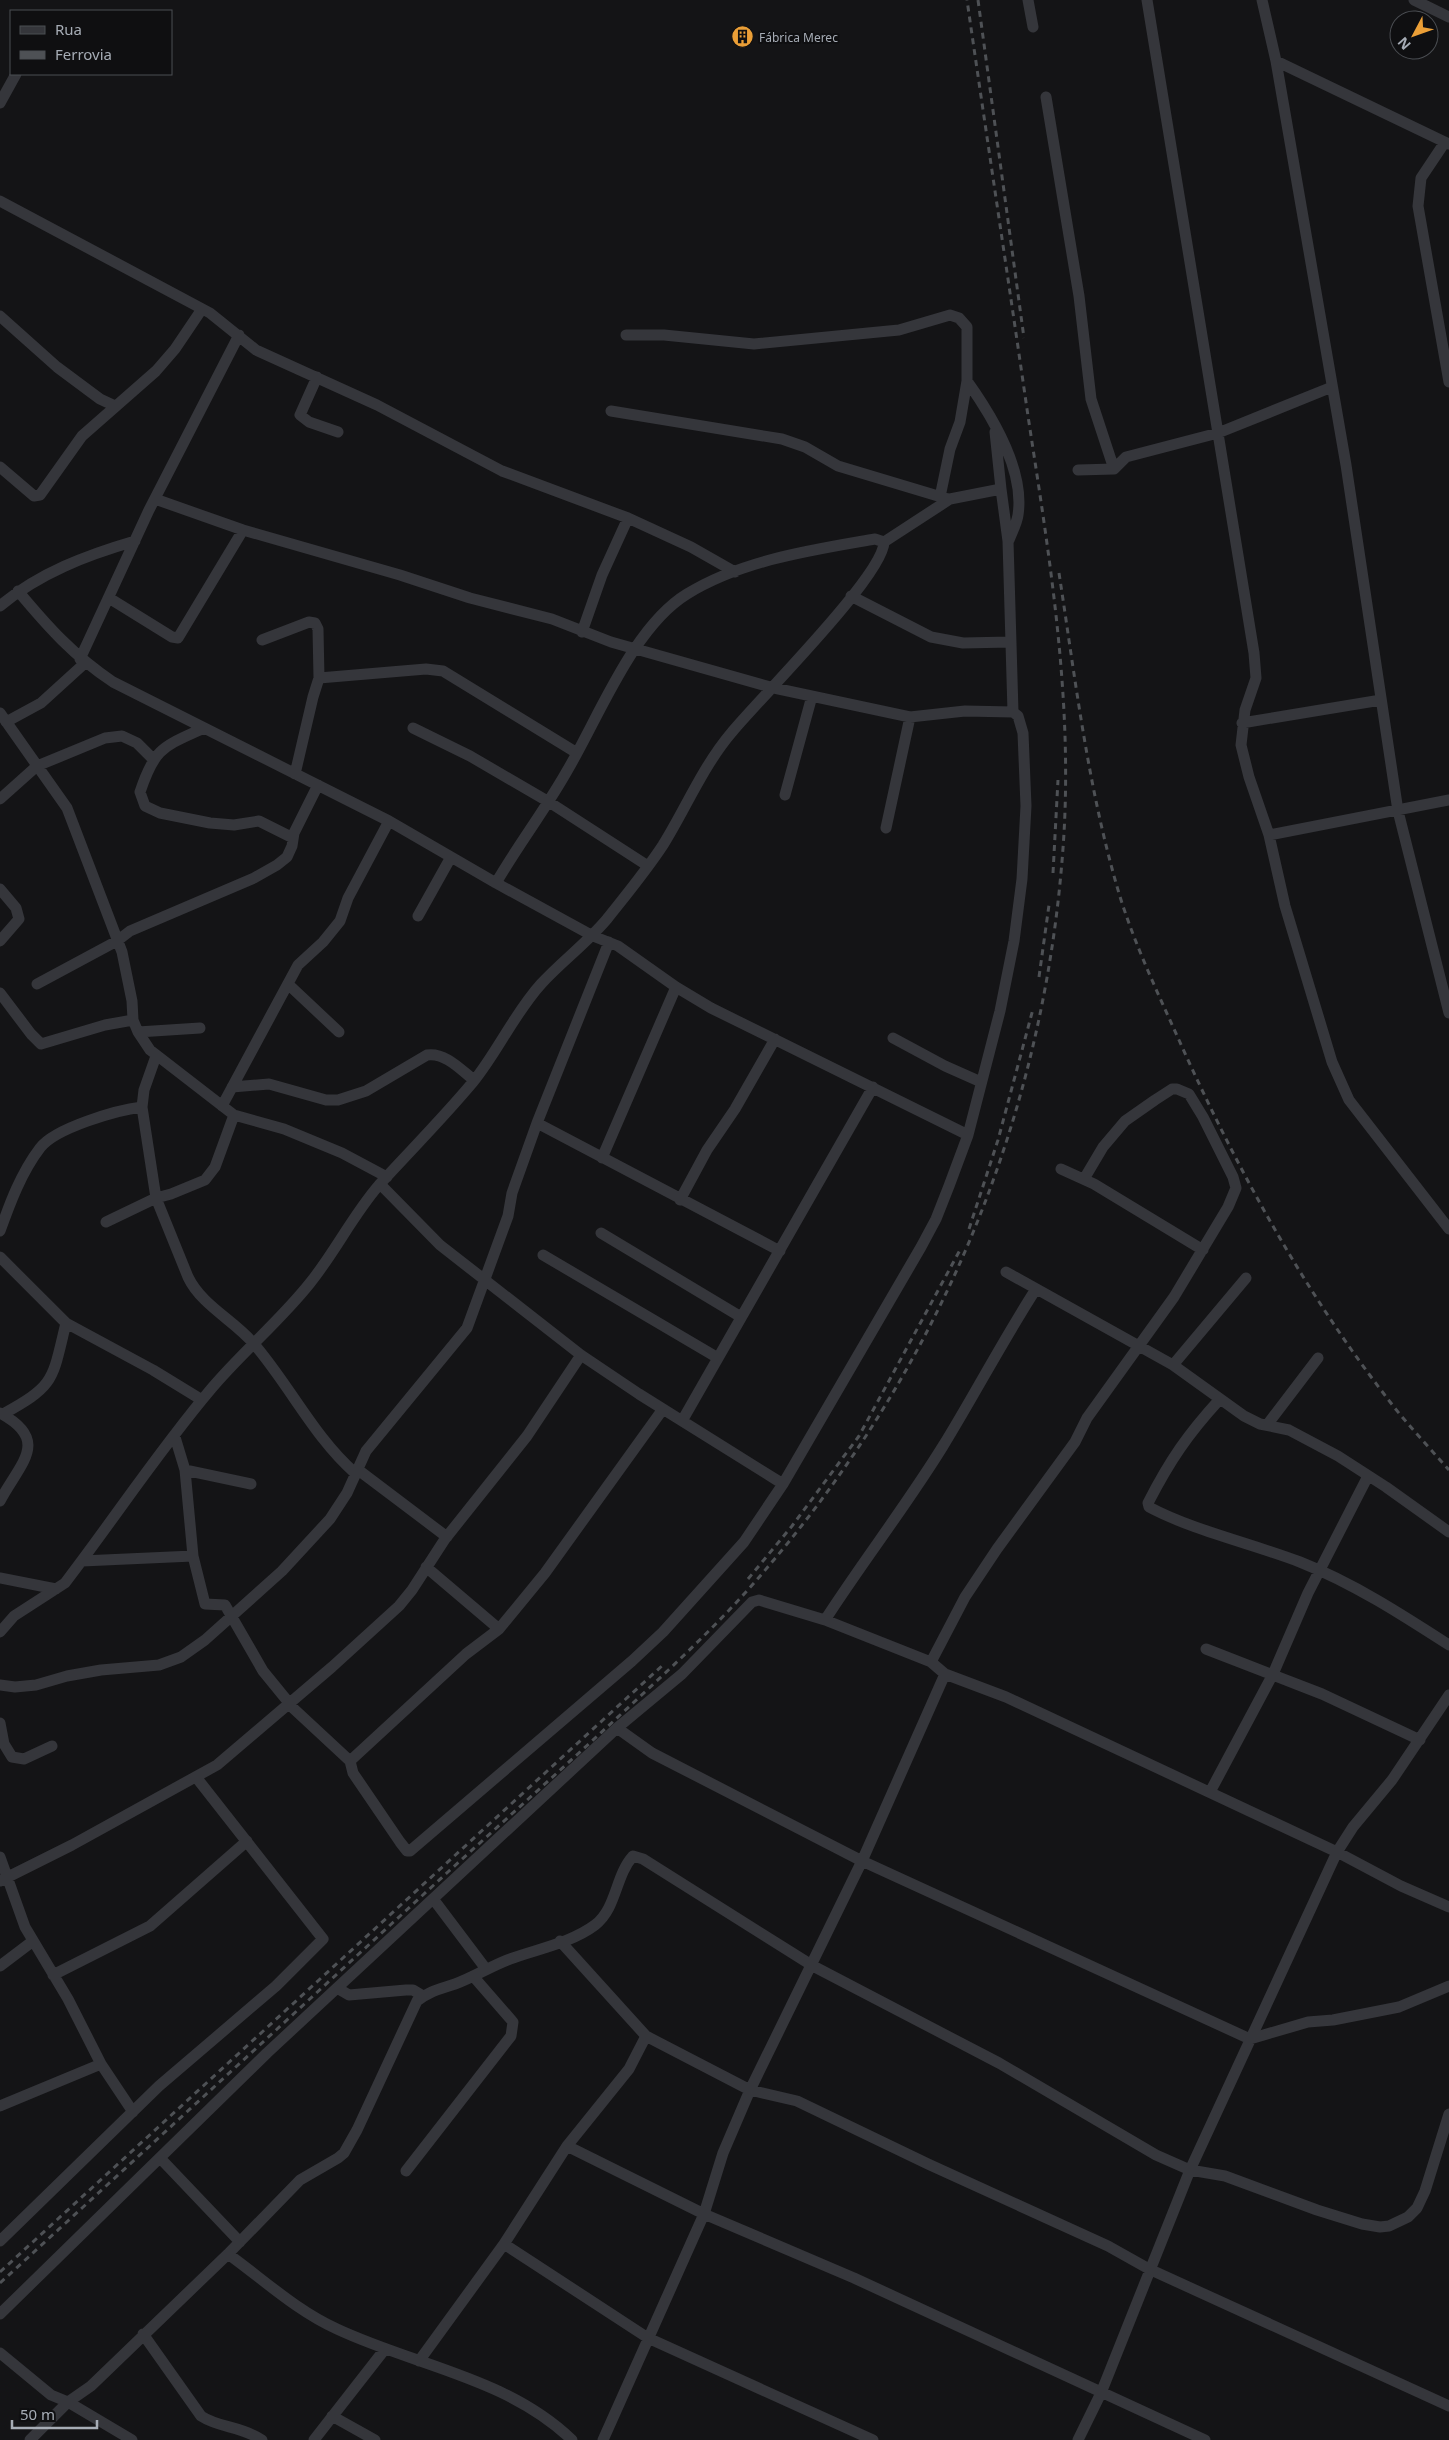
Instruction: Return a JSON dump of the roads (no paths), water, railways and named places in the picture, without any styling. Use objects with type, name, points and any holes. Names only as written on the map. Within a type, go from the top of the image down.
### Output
[{"type":"street","points":[[1028,0],[1033,27]]},
{"type":"street","points":[[1147,0],[1256,678],[1242,723],[1240,745],[1268,834],[1285,906],[1332,1062],[1349,1100],[1449,1229]]},
{"type":"street","points":[[1262,0],[1276,61],[1332,387],[1398,811],[1449,1013]]},
{"type":"street","points":[[1414,0],[1449,17]]},
{"type":"street","points":[[1276,61],[1447,143],[1420,178],[1418,206],[1449,382]]},
{"type":"street","points":[[0,103],[15,75]]},
{"type":"street","points":[[1046,97],[1079,296],[1091,399],[1114,469]]},
{"type":"street","points":[[0,201],[202,309],[239,335],[256,350],[378,405],[502,471],[628,518],[691,547],[735,572]]},
{"type":"street","points":[[0,467],[34,496],[40,495],[82,436],[115,406],[121,404],[156,371],[175,349],[202,309]]},
{"type":"street","points":[[626,335],[664,335],[754,344],[899,330],[950,315],[960,318],[967,328],[967,381],[960,422],[950,449],[945,498],[884,542]]},
{"type":"street","points":[[0,316],[57,368],[100,399],[115,406]]},
{"type":"street","points":[[239,335],[135,540],[82,661],[42,703],[3,718],[67,808],[126,969],[133,1020],[138,1032],[156,1056],[185,1075],[234,1115],[284,1129],[342,1153],[384,1181],[440,1245],[581,1355],[783,1484]]},
{"type":"street","points":[[317,377],[300,415],[309,422],[338,432]]},
{"type":"street","points":[[967,381],[994,421],[1008,453],[1020,504],[1018,517],[1008,541]]},
{"type":"street","points":[[1078,470],[1114,469],[1126,456],[1218,433],[1332,387]]},
{"type":"street","points":[[611,411],[782,439],[805,447],[838,466],[945,498],[1002,490]]},
{"type":"street","points":[[994,421],[1008,541],[1013,712]]},
{"type":"street","points":[[155,499],[243,530],[392,572],[470,598],[552,619],[582,632],[774,688],[910,717],[965,711],[1013,712],[1018,716],[1023,733],[1026,806],[1022,878],[1014,941],[1000,1011],[968,1135],[936,1219],[783,1484],[744,1542],[663,1632],[632,1661],[410,1851],[407,1851],[400,1842],[352,1773],[350,1761],[290,1704],[253,1656],[231,1615],[222,1604],[205,1604],[193,1556],[185,1470],[175,1437]]},
{"type":"street","points":[[582,632],[602,575],[628,518]]},
{"type":"street","points":[[109,598],[172,637],[178,638],[243,530]]},
{"type":"street","points":[[496,883],[549,802],[634,648],[663,613],[685,595],[710,581],[735,572],[818,549],[875,539],[884,542]]},
{"type":"street","points":[[0,606],[18,591],[68,564],[135,540]]},
{"type":"street","points":[[0,1632],[14,1616],[65,1583],[118,1508],[202,1400],[228,1369],[254,1344],[312,1281],[384,1181],[474,1080],[520,1010],[543,982],[593,936],[648,866],[662,845],[710,760],[731,733],[774,688],[851,596],[884,551],[884,542]]},
{"type":"street","points":[[18,591],[82,661],[113,682],[389,821],[496,883],[634,956],[676,987],[711,1008],[968,1135]]},
{"type":"street","points":[[851,596],[931,637],[963,643],[1010,642]]},
{"type":"street","points":[[262,640],[302,624],[314,623],[318,629],[320,678],[313,697],[295,774]]},
{"type":"street","points":[[320,678],[426,669],[443,671],[577,753]]},
{"type":"street","points":[[785,795],[812,696]]},
{"type":"street","points":[[1242,723],[1381,700]]},
{"type":"street","points":[[886,828],[910,717]]},
{"type":"street","points":[[204,728],[166,746],[154,759],[140,792],[145,806],[153,811],[210,824],[234,825],[259,821],[294,838]]},
{"type":"street","points":[[413,728],[470,756],[549,802],[648,866]]},
{"type":"street","points":[[0,799],[37,766],[105,738],[122,736],[137,743],[154,759]]},
{"type":"street","points":[[37,984],[117,941],[130,931],[254,878],[277,865],[287,857],[318,785]]},
{"type":"street","points":[[1268,834],[1449,800]]},
{"type":"street","points":[[222,1106],[298,966],[323,942],[340,921],[348,898],[389,821]]},
{"type":"street","points":[[418,916],[451,857]]},
{"type":"street","points":[[0,889],[16,908],[19,919],[0,941]]},
{"type":"street","points":[[0,1685],[15,1687],[36,1685],[67,1676],[101,1670],[171,1662],[181,1657],[204,1640],[282,1571],[330,1520],[347,1493],[366,1451],[468,1328],[508,1216],[512,1193],[537,1123],[609,942]]},
{"type":"street","points":[[289,985],[339,1032]]},
{"type":"street","points":[[602,1158],[676,987]]},
{"type":"street","points":[[1,995],[31,1034],[42,1044],[105,1025],[133,1020]]},
{"type":"street","points":[[138,1032],[200,1028]]},
{"type":"street","points":[[893,1038],[945,1066],[981,1082]]},
{"type":"street","points":[[680,1200],[707,1150],[735,1109],[775,1039]]},
{"type":"street","points":[[232,1087],[268,1084],[326,1100],[338,1100],[366,1091],[419,1059],[432,1054],[450,1061],[474,1080]]},
{"type":"street","points":[[156,1056],[144,1090],[142,1107],[156,1198],[177,1255],[193,1288],[254,1344],[319,1432],[356,1471],[447,1537]]},
{"type":"street","points":[[682,1421],[873,1088]]},
{"type":"street","points":[[931,1662],[965,1597],[1056,1465],[1075,1442],[1087,1418],[1174,1297],[1228,1208],[1236,1188],[1233,1177],[1203,1117],[1186,1091],[1172,1089],[1134,1113],[1117,1128],[1084,1179]]},
{"type":"street","points":[[0,1232],[18,1185],[40,1148],[49,1140],[84,1123],[115,1112],[142,1107]]},
{"type":"street","points":[[106,1222],[156,1198],[205,1180],[212,1174],[234,1115]]},
{"type":"street","points":[[537,1123],[780,1252]]},
{"type":"street","points":[[1062,1169],[1084,1179],[1203,1250]]},
{"type":"street","points":[[602,1233],[741,1317]]},
{"type":"street","points":[[543,1255],[718,1358]]},
{"type":"street","points":[[0,1257],[66,1323],[154,1370],[202,1400]]},
{"type":"street","points":[[1006,1272],[1173,1365],[1244,1416],[1267,1425],[1289,1430],[1338,1456],[1449,1532]]},
{"type":"street","points":[[1173,1365],[1246,1278]]},
{"type":"street","points":[[825,1620],[903,1509],[979,1387],[1004,1339],[1036,1289]]},
{"type":"street","points":[[0,1501],[25,1457],[29,1445],[20,1427],[1,1413],[31,1399],[52,1378],[66,1323]]},
{"type":"street","points":[[4,1878],[72,1845],[218,1765],[290,1704],[399,1606],[447,1537],[527,1436],[581,1355]]},
{"type":"street","points":[[1267,1425],[1318,1358]]},
{"type":"street","points":[[1220,1398],[1168,1463],[1148,1503],[1149,1507],[1356,1586],[1449,1645]]},
{"type":"street","points":[[350,1761],[466,1654],[499,1629],[545,1573],[663,1409]]},
{"type":"street","points":[[185,1470],[252,1484]]},
{"type":"street","points":[[1210,1792],[1274,1674],[1319,1571],[1368,1476]]},
{"type":"street","points":[[82,1561],[193,1556]]},
{"type":"street","points":[[426,1567],[499,1629]]},
{"type":"street","points":[[0,1578],[56,1589]]},
{"type":"street","points":[[0,2314],[45,2267],[337,1988],[618,1728],[682,1674],[752,1602],[759,1600],[825,1620],[931,1662],[946,1674],[1006,1698],[1210,1792],[1337,1852],[1401,1886],[1449,1907]]},
{"type":"street","points":[[1206,1649],[1274,1674],[1420,1740]]},
{"type":"street","points":[[603,2440],[704,2214],[724,2153],[750,2090],[813,1966],[946,1674]]},
{"type":"street","points":[[1078,2440],[1100,2393],[1190,2170],[1337,1852],[1353,1827],[1392,1780],[1448,1698]]},
{"type":"street","points":[[0,1723],[4,1744],[12,1757],[24,1759],[52,1746]]},
{"type":"street","points":[[618,1728],[652,1753],[862,1861],[1250,2039],[1308,2022],[1333,2020],[1399,2007],[1449,1986]]},
{"type":"street","points":[[0,2241],[159,2086],[276,1986],[323,1939],[196,1777]]},
{"type":"street","points":[[53,1975],[150,1926],[247,1841]]},
{"type":"street","points":[[30,2440],[68,2402],[91,2386],[228,2254],[300,2180],[344,2153],[357,2130],[417,2001],[423,1996],[486,1969],[596,1925],[606,1914],[629,1861],[636,1856],[813,1966],[999,2062],[1156,2155],[1190,2170],[1225,2176],[1316,2210],[1362,2224],[1389,2226],[1408,2218],[1416,2208],[1438,2156],[1449,2114]]},
{"type":"street","points":[[0,1857],[4,1878],[33,1941],[72,2006],[101,2064],[133,2112]]},
{"type":"street","points":[[434,1900],[486,1969]]},
{"type":"street","points":[[0,1966],[33,1941]]},
{"type":"street","points":[[560,1941],[646,2036],[750,2090],[797,2101],[928,2164],[1108,2246],[1149,2269],[1449,2406]]},
{"type":"street","points":[[406,2171],[511,2036],[513,2022],[473,1976]]},
{"type":"street","points":[[337,1988],[349,1995],[413,1990],[423,1996]]},
{"type":"street","points":[[419,2361],[504,2244],[567,2146],[629,2069],[646,2036]]},
{"type":"street","points":[[0,2106],[101,2064]]},
{"type":"street","points":[[567,2146],[704,2214],[854,2278],[1205,2440]]},
{"type":"street","points":[[161,2158],[240,2242]]},
{"type":"street","points":[[504,2244],[648,2338],[873,2440]]},
{"type":"street","points":[[228,2254],[317,2320],[385,2349],[486,2384],[520,2402],[558,2426],[572,2440]]},
{"type":"street","points":[[144,2334],[201,2416],[208,2421],[238,2427],[262,2440]]},
{"type":"street","points":[[314,2440],[385,2349]]},
{"type":"street","points":[[0,2353],[52,2395],[68,2402],[114,2436],[132,2440]]},
{"type":"street","points":[[332,2416],[375,2440]]},
{"type":"railway","points":[[0,2283],[684,1656],[745,1593],[813,1511],[873,1425],[925,1335],[970,1240],[1006,1143],[1034,1042],[1053,939],[1064,833],[1066,780],[1062,675],[1051,571],[967,0]]},
{"type":"railway","points":[[978,0],[1024,338]]},
{"type":"railway","points":[[1059,573],[1089,768],[1116,883],[1136,943],[1200,1087],[1271,1223],[1297,1267],[1325,1311],[1384,1394],[1449,1470]]},
{"type":"railway","points":[[1053,873],[1058,780]]},
{"type":"railway","points":[[1039,977],[1049,905]]},
{"type":"railway","points":[[969,1229],[998,1140],[1033,1009]]},
{"type":"railway","points":[[748,1579],[792,1526],[859,1436],[960,1250]]},
{"type":"railway","points":[[0,2272],[664,1664]]},
{"type":"place","name":"Fábrica Merec","points":[[743,37]]}]
